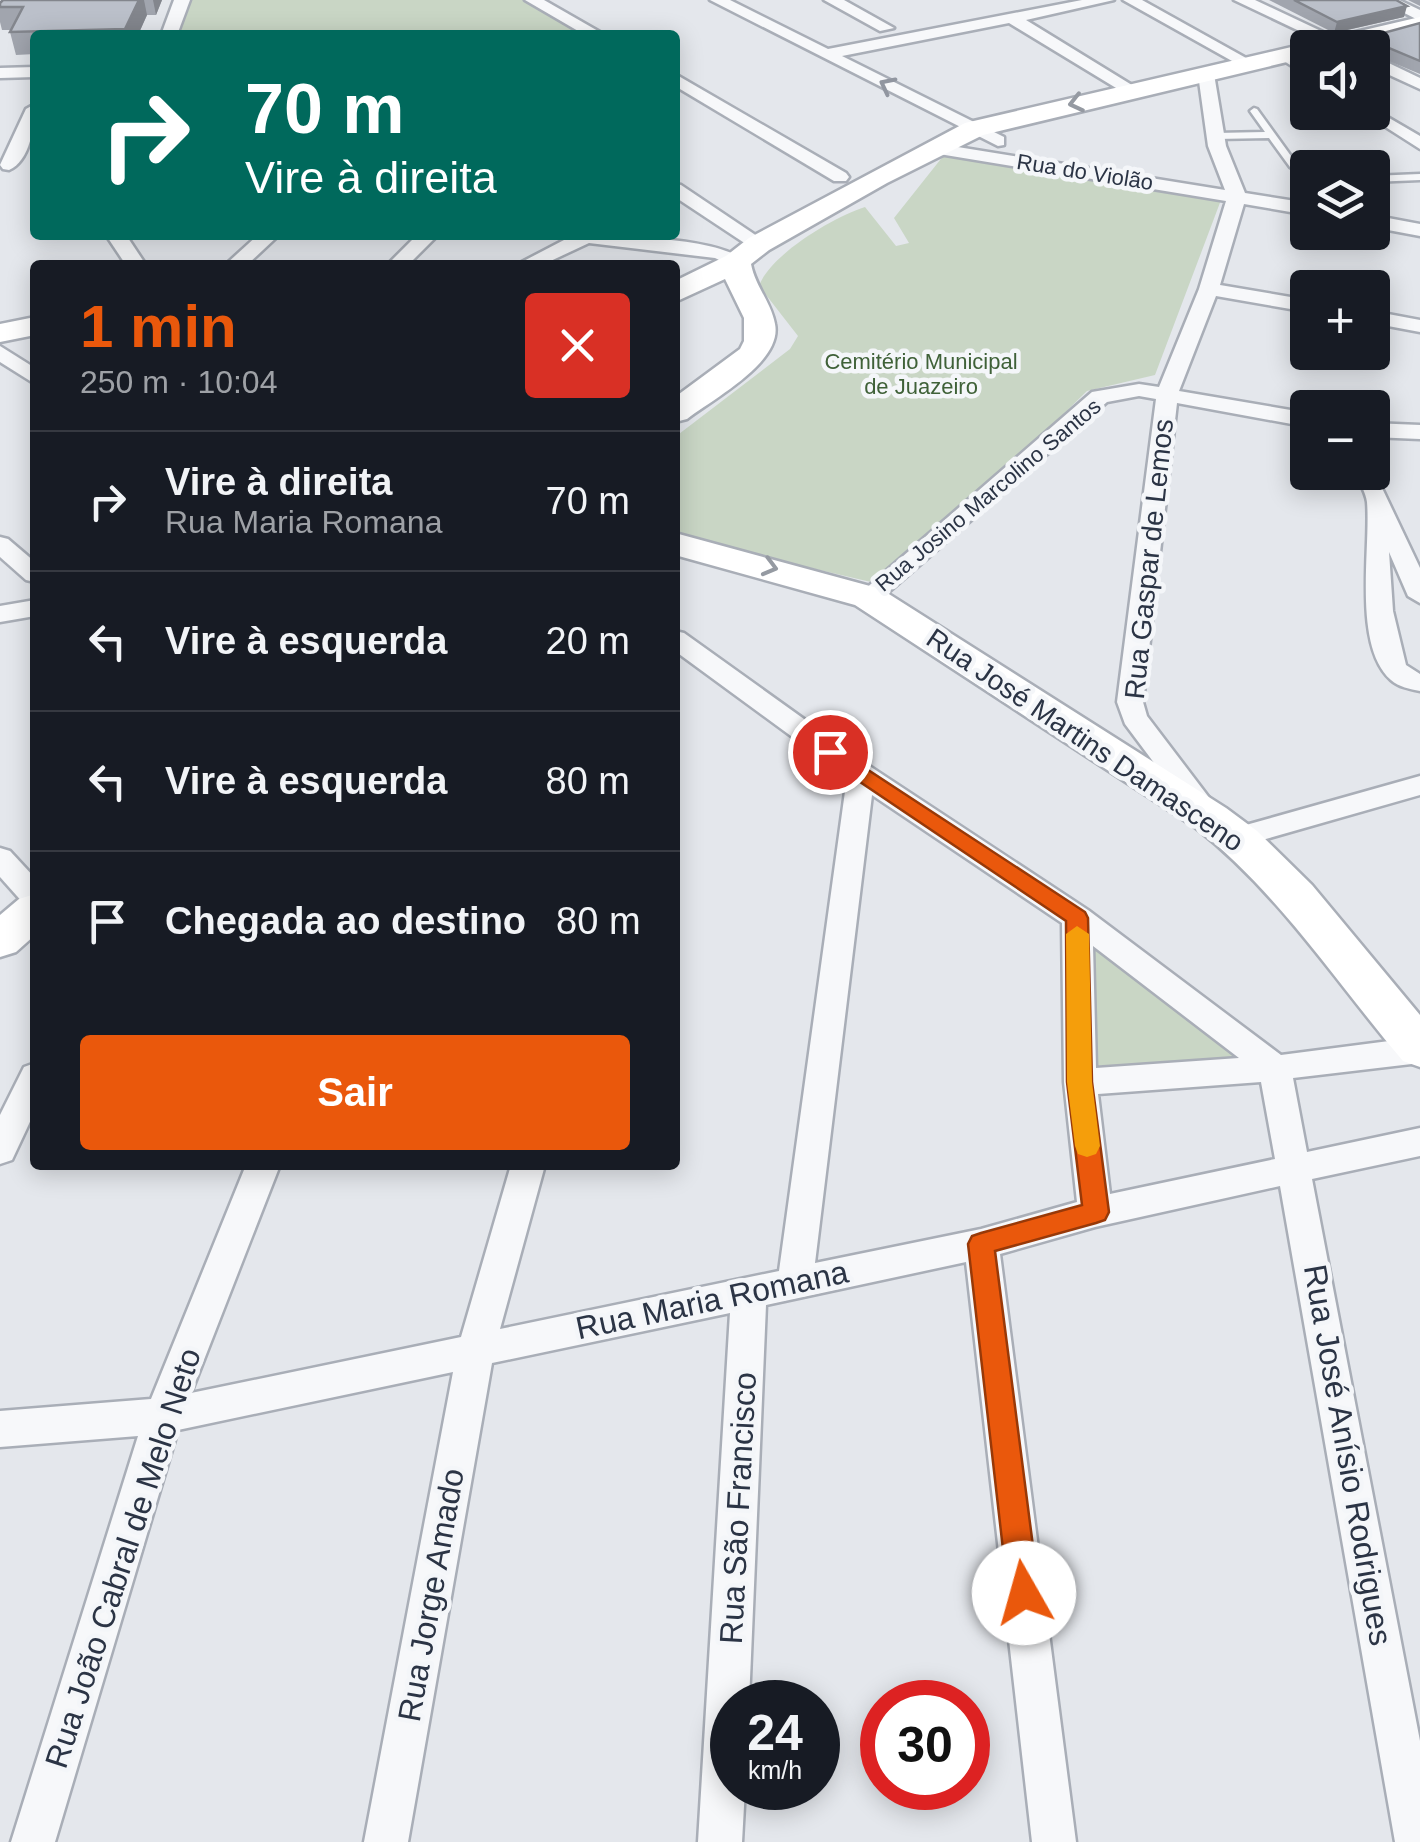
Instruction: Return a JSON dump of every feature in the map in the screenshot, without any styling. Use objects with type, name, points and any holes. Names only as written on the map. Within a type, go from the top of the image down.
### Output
[{"type":"street","points":[[171,30],[182,0]]},
{"type":"street","points":[[532,0],[587,30]]},
{"type":"street","points":[[718,0],[1045,165]]},
{"type":"street","points":[[832,0],[886,28]]},
{"type":"street","points":[[827,54],[1106,0]]},
{"type":"street","points":[[1131,0],[1247,64]]},
{"type":"street","points":[[1242,0],[1303,30]]},
{"type":"street","points":[[1387,0],[1420,16]]},
{"type":"street","points":[[1014,19],[1132,90]]},
{"type":"street","points":[[1390,32],[1420,24]]},
{"type":"street","points":[[680,289],[748,253],[858,177],[974,129],[1290,54]]},
{"type":"street","points":[[1390,69],[1420,84]]},
{"type":"street","points":[[0,72],[30,72]]},
{"type":"street","points":[[1206,74],[1216,136],[1237,196]]},
{"type":"street","points":[[680,83],[807,156],[806,159],[858,177]]},
{"type":"street","points":[[30,118],[5,163],[30,169]]},
{"type":"street","points":[[1390,125],[1420,144]]},
{"type":"street","name":"Rua do Violão","points":[[933,148],[1290,206]]},
{"type":"street","points":[[680,193],[748,253]]},
{"type":"street","name":"Rua Gaspar de Lemos","points":[[1224,827],[1131,710],[1167,394],[1210,289],[1237,196]]},
{"type":"street","points":[[1390,224],[1420,230]]},
{"type":"street","points":[[241,260],[263,240]]},
{"type":"street","points":[[402,260],[423,240]]},
{"type":"street","points":[[544,260],[581,240]]},
{"type":"street","points":[[612,240],[748,253]]},
{"type":"street","points":[[680,408],[753,354],[760,344],[764,334],[761,321],[740,281],[748,253]]},
{"type":"street","points":[[1210,289],[1290,303]]},
{"type":"street","points":[[1390,320],[1420,326]]},
{"type":"street","points":[[0,332],[30,327]]},
{"type":"street","points":[[0,352],[30,374]]},
{"type":"street","name":"Rua Josino Marcolino Santos","points":[[868,597],[1100,397],[1139,390],[1290,417]]},
{"type":"street","points":[[1390,431],[1420,432]]},
{"type":"street","points":[[1373,490],[1420,596]]},
{"type":"street","points":[[1378,502],[1376,570],[1392,662],[1402,676],[1420,683]]},
{"type":"street","points":[[0,544],[30,571]]},
{"type":"street","name":"Rua José Martins Damasceno","points":[[680,545],[868,597],[1224,827],[1287,887],[1420,1049]]},
{"type":"street","points":[[0,614],[30,609]]},
{"type":"street","points":[[680,644],[861,774],[1077,918],[1275,1068]]},
{"type":"street","points":[[795,1281],[861,774]]},
{"type":"street","points":[[1224,827],[1420,784]]},
{"type":"street","points":[[0,858],[30,891]]},
{"type":"street","points":[[0,940],[30,914]]},
{"type":"street","points":[[1077,918],[1080,1082],[1096,1212]]},
{"type":"street","points":[[1080,1082],[1275,1068],[1420,1049]]},
{"type":"street","name":"Rua José Anísio Rodrigues","points":[[1275,1068],[1418,1842]]},
{"type":"street","points":[[0,1150],[30,1087]]},
{"type":"street","name":"Rua Maria Romana","points":[[0,1430],[163,1416],[981,1244],[1096,1212],[1420,1142]]},
{"type":"street","name":"Rua João Cabral de Melo Neto","points":[[32,1842],[163,1416],[261,1170]]},
{"type":"street","name":"Rua Jorge Amado","points":[[386,1842],[476,1349],[527,1170]]},
{"type":"street","points":[[981,1244],[1054,1842]]},
{"type":"street","name":"Rua São Francisco","points":[[720,1842],[749,1294]]},
{"type":"lane","points":[[1254,111],[1290,161]]},
{"type":"lane","points":[[1216,136],[1271,135]]},
{"type":"lane","points":[[1390,178],[1420,177]]},
{"type":"green space","points":[[189,0],[529,0],[583,30],[178,30]]},
{"type":"green space","name":"Cemitério Municipal de Juazeiro","points":[[944,155],[1221,200],[1155,375],[1087,391],[888,586],[680,537],[680,433],[790,349],[798,336],[759,286],[765,274],[804,239],[865,207],[896,246],[909,243],[894,218]]},
{"type":"green space","points":[[1087,927],[1248,1059],[1093,1066]]},
{"type":"building","points":[[139,0],[125,29],[10,32],[23,7],[0,7],[0,3]]},
{"type":"building","points":[[1294,0],[1396,0],[1407,6],[1337,22]]},
{"type":"building","points":[[1420,23],[1420,61],[1390,48],[1390,31]]},
{"type":"slow traffic","points":[[1077,934],[1080,1082],[1087,1146]]},
{"type":"route","points":[[830,752],[1077,918],[1080,1082],[1096,1212],[981,1244],[1024,1593]]}]
